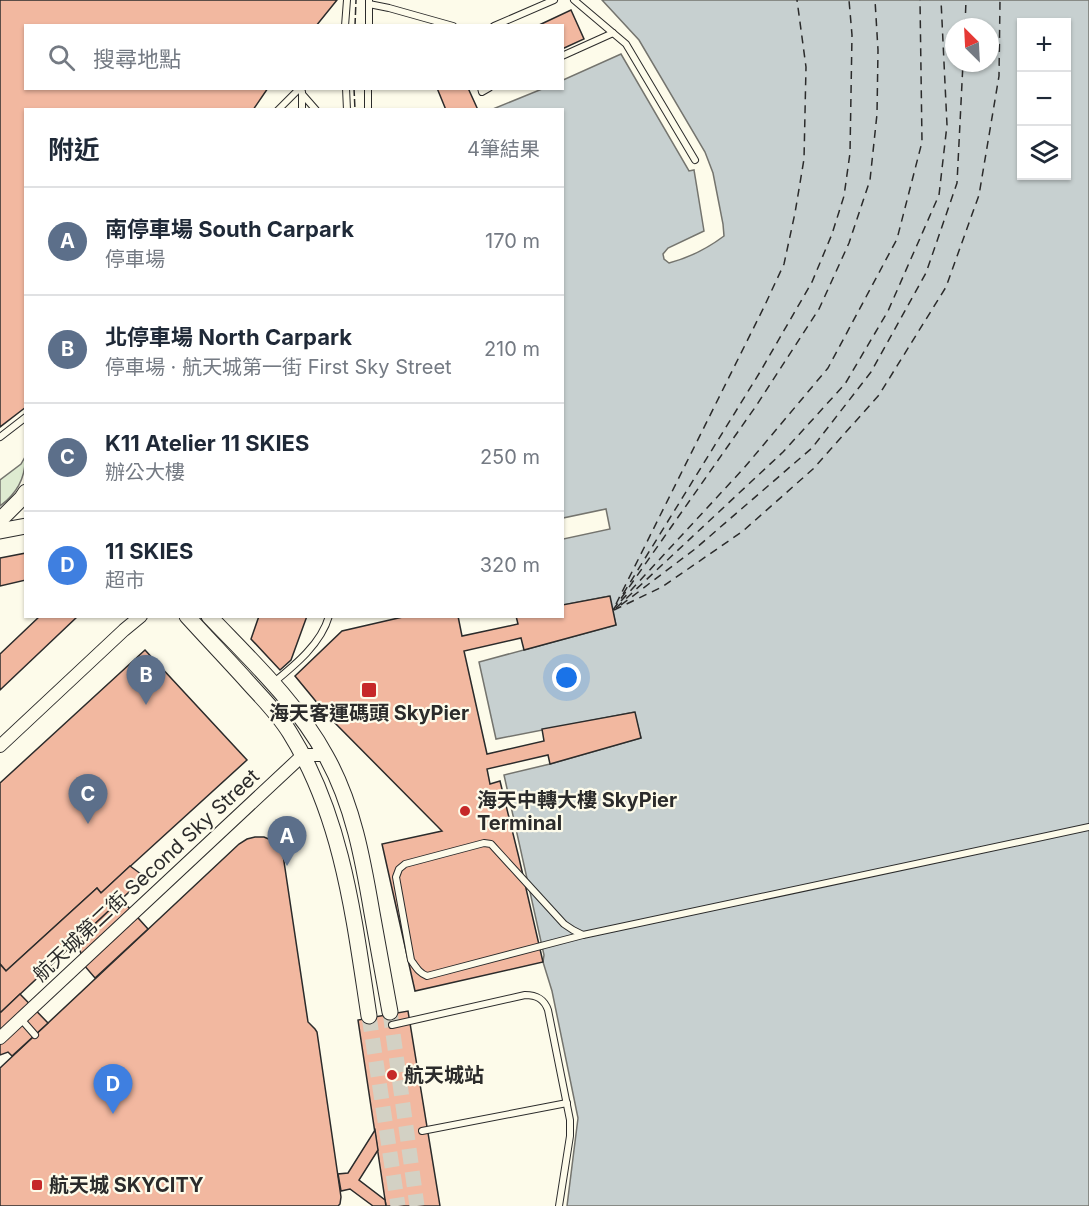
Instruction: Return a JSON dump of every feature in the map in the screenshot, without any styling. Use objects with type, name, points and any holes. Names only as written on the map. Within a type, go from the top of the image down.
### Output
[{"type":"street","points":[[0,520],[24,495]]},
{"type":"street","points":[[0,531],[24,526]]},
{"type":"street","points":[[0,746],[139,618]]},
{"type":"street","points":[[189,618],[271,708],[290,732],[303,756],[334,829],[342,858],[369,1016]]},
{"type":"street","points":[[211,618],[294,707],[326,755],[340,786],[356,833],[367,883],[391,1019]]},
{"type":"street","points":[[303,756],[326,755]]},
{"type":"street","name":"航天城第二街 Second Sky Street","points":[[0,1038],[303,756]]},
{"type":"lane","points":[[345,24],[347,0]]},
{"type":"lane","points":[[499,24],[554,0]]},
{"type":"lane","points":[[574,0],[626,44],[695,160]]},
{"type":"lane","points":[[369,24],[369,2],[448,24]]},
{"type":"lane","points":[[564,55],[613,33]]},
{"type":"lane","points":[[280,108],[301,90]]},
{"type":"lane","points":[[301,90],[302,108]]},
{"type":"lane","points":[[301,90],[314,108]]},
{"type":"lane","points":[[346,90],[346,108]]},
{"type":"lane","points":[[368,90],[368,108]]},
{"type":"lane","points":[[0,437],[24,419]]},
{"type":"lane","points":[[273,684],[314,645],[323,633],[328,618]]},
{"type":"lane","points":[[583,935],[564,924],[491,844],[484,843],[405,864],[396,876],[411,960],[416,968],[427,976],[583,935],[1089,827]]},
{"type":"lane","points":[[391,1019],[525,995],[533,995],[545,1003],[570,1120],[570,1136],[559,1206]]},
{"type":"lane","points":[[20,1019],[35,1035]]},
{"type":"lane","points":[[422,1131],[567,1102]]},
{"type":"green space","points":[[24,459],[24,472],[19,485],[0,506],[0,480],[21,464]]},
{"type":"shaded area","points":[[602,0],[1089,0],[1089,1206],[567,1206],[578,1118],[504,775],[641,738],[634,712],[496,739],[479,662],[616,625],[609,596],[564,605],[564,539],[610,529],[606,509],[564,518],[564,108],[495,108],[540,90],[564,90],[564,80],[621,54],[689,171],[694,170],[704,231],[668,248],[663,254],[664,259],[669,263],[698,252],[724,236],[713,173],[705,152],[639,40]]},
{"type":"building","points":[[0,0],[337,0],[318,24],[24,24],[24,90],[267,90],[254,108],[24,108],[24,409],[0,427]]},
{"type":"building","points":[[571,10],[584,39],[564,48],[564,24],[541,24]]},
{"type":"building","points":[[438,90],[469,90],[477,108],[445,108]]},
{"type":"building","points":[[24,553],[24,580],[0,586],[0,558]]},
{"type":"building","name":"海天中轉大樓 SkyPier Terminal","points":[[610,596],[616,625],[524,650],[521,638],[464,651],[487,754],[544,741],[542,729],[635,712],[641,738],[550,764],[548,755],[487,769],[490,784],[500,781],[543,962],[415,991],[382,844],[442,831],[328,716],[295,676],[342,631],[398,618],[458,618],[462,636],[518,624],[516,618],[564,618],[564,605]]},
{"type":"building","points":[[38,618],[76,618],[0,690],[0,654]]},
{"type":"building","points":[[258,618],[306,618],[291,660],[280,670],[251,639]]},
{"type":"building","points":[[145,650],[247,760],[101,893],[97,888],[6,971],[0,964],[0,783]]},
{"type":"building","points":[[255,837],[271,840],[283,855],[308,1022],[317,1032],[341,1197],[340,1204],[338,1206],[0,1206],[0,1068],[239,844]]},
{"type":"building","points":[[130,866],[145,877],[0,1013],[0,964],[6,971],[97,888],[101,893]]},
{"type":"building","points":[[121,899],[148,929],[95,978],[83,964],[78,940]]},
{"type":"building","points":[[20,994],[48,1023],[12,1056],[8,1052],[0,1055],[0,1013]]},
{"type":"building","name":"航天城站","points":[[408,1011],[440,1206],[386,1206],[358,1020]]},
{"type":"building","points":[[375,1130],[378,1150],[359,1180],[385,1200],[386,1206],[373,1206],[350,1189],[341,1191],[338,1174],[348,1173]]},
{"type":"ferry route","points":[[616,604],[784,264],[804,159],[806,67],[797,0]]},
{"type":"ferry route","points":[[623,594],[760,372],[812,282],[832,234],[844,196],[850,153],[852,35],[849,0]]},
{"type":"ferry route","points":[[613,610],[756,406],[819,309],[849,243],[870,180],[877,114],[878,50],[875,0]]},
{"type":"ferry route","points":[[621,601],[744,468],[828,368],[897,239],[922,142],[920,0]]},
{"type":"ferry route","points":[[616,608],[783,452],[845,384],[888,311],[939,195],[947,125],[941,0]]},
{"type":"ferry route","points":[[965,18],[966,0]]},
{"type":"ferry route","points":[[614,610],[662,587],[743,531],[813,469],[879,395],[946,287],[979,195],[999,76],[1000,0]]},
{"type":"ferry route","points":[[621,605],[695,549],[812,448],[871,372],[926,273],[957,183],[963,72]]},
{"type":"tunnel","points":[[390,1012],[417,1206]]},
{"type":"tunnel","points":[[369,1016],[398,1206]]},
{"type":"fence","points":[[355,24],[356,0]]},
{"type":"fence","points":[[354,90],[355,108]]},
{"type":"place","name":"海天客運碼頭 SkyPier","points":[[369,690]]},
{"type":"place","name":"北停車場 North Carpark","points":[[146,705]]},
{"type":"place","name":"海天中轉大樓 SkyPier Terminal","points":[[465,811]]},
{"type":"place","name":"K11 Atelier 11 SKIES","points":[[88,824]]},
{"type":"place","name":"南停車場 South Carpark","points":[[287,866]]},
{"type":"place","name":"航天城站","points":[[392,1075]]},
{"type":"place","name":"11 SKIES","points":[[113,1114]]},
{"type":"place","name":"航天城 SKYCITY","points":[[37,1185]]}]
